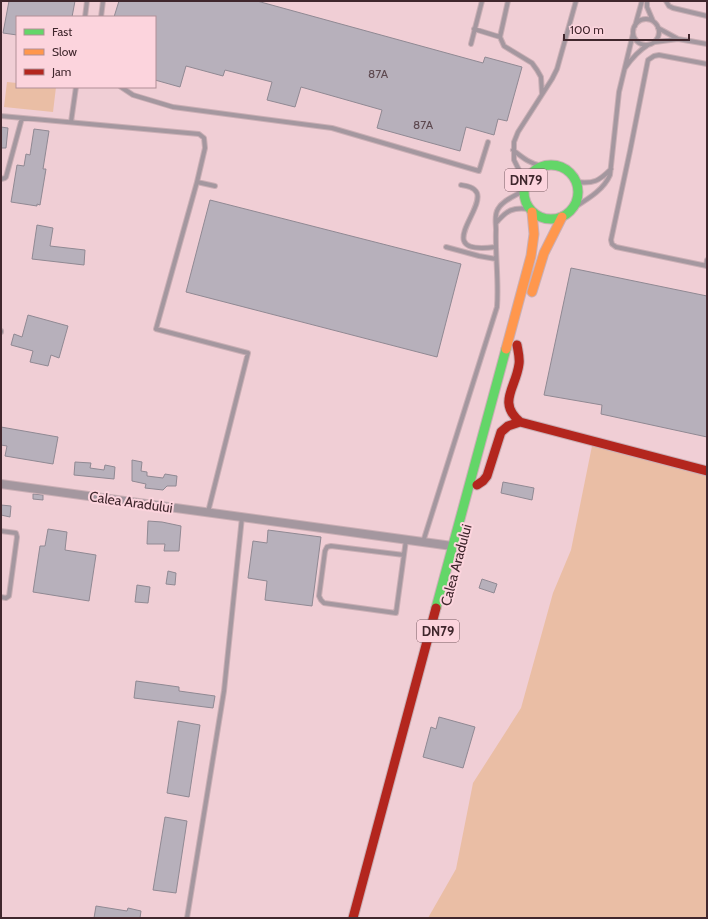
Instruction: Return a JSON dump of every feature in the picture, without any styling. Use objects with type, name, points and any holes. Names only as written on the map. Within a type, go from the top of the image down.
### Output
[{"type":"main road","name":"DN79","points":[[524,186],[529,175],[534,170],[542,166],[554,164],[567,170],[573,175],[576,182]]},
{"type":"main road","points":[[529,303],[541,259],[552,232],[562,217],[572,209],[578,197],[576,182]]},
{"type":"main road","name":"Calea Aradului","points":[[353,918],[531,256],[535,226],[526,203],[524,186]]},
{"type":"main road","name":"DN79","points":[[530,210],[538,216],[546,219],[562,217]]},
{"type":"main road","name":"Calea Aradului","points":[[362,918],[477,485],[518,342],[519,364],[508,409],[520,422]]},
{"type":"main road","points":[[477,485],[487,476],[498,435],[501,430],[511,423],[520,422],[707,471]]},
{"type":"street","name":"Calea Aradului","points":[[1,484],[452,546]]},
{"type":"lane","points":[[85,16],[87,1]]},
{"type":"lane","points":[[101,16],[103,1]]},
{"type":"lane","points":[[471,44],[482,1]]},
{"type":"lane","points":[[508,1],[500,37],[504,46],[532,63],[538,70],[541,77],[542,94]]},
{"type":"lane","points":[[423,542],[495,313],[498,296],[495,215],[502,204],[524,186],[514,160],[514,142],[518,132],[552,79],[560,60],[576,1]]},
{"type":"lane","points":[[572,209],[592,196],[607,182],[610,175],[619,92],[642,1]]},
{"type":"lane","points":[[647,1],[647,7],[653,22],[658,28],[678,39]]},
{"type":"lane","points":[[666,1],[669,6],[673,8],[707,16]]},
{"type":"lane","points":[[634,29],[636,25],[644,20],[653,22]]},
{"type":"lane","points":[[655,42],[659,36],[658,28]]},
{"type":"lane","points":[[474,29],[500,37]]},
{"type":"lane","points":[[633,34],[638,43],[648,45]]},
{"type":"lane","points":[[623,72],[633,57],[640,50],[655,42],[678,39],[707,44]]},
{"type":"lane","points":[[707,64],[659,56],[654,56],[648,60],[611,240],[612,244],[616,247],[706,266],[707,260]]},
{"type":"lane","points":[[72,122],[76,88]]},
{"type":"lane","points":[[122,88],[133,95],[173,107],[332,128],[480,171],[488,142]]},
{"type":"lane","points":[[1,116],[199,134],[204,138],[205,148],[197,182],[156,329],[248,352],[208,512]]},
{"type":"lane","points":[[1,179],[6,177],[22,118]]},
{"type":"lane","points":[[513,150],[524,160],[535,165],[542,166]]},
{"type":"lane","points":[[576,182],[592,182],[601,179],[611,168]]},
{"type":"lane","points":[[197,182],[215,186]]},
{"type":"lane","points":[[461,185],[474,188],[478,199],[465,228],[464,238],[467,244],[479,248],[495,247]]},
{"type":"lane","points":[[496,223],[501,216],[512,209],[519,208],[530,210]]},
{"type":"lane","points":[[446,247],[478,256],[496,259]]},
{"type":"lane","points":[[187,918],[224,691],[242,517]]},
{"type":"lane","points":[[1,531],[16,533],[17,537],[9,596],[8,598],[1,597]]},
{"type":"lane","points":[[404,555],[331,546],[327,547],[319,596],[321,600],[324,603],[396,613],[404,555],[406,539]]},
{"type":"shaded area","points":[[7,82],[16,83],[16,88],[56,88],[53,112],[4,107]]},
{"type":"shaded area","points":[[593,441],[707,469],[707,918],[428,918],[456,869],[473,783],[521,708],[553,593],[571,550]]},
{"type":"building","points":[[9,1],[75,1],[72,16],[16,16],[16,35],[3,33]]},
{"type":"building","points":[[119,1],[257,1],[483,63],[485,57],[522,67],[507,121],[498,119],[494,135],[466,127],[460,151],[377,128],[382,110],[301,87],[295,107],[267,100],[272,82],[225,70],[223,76],[186,66],[180,87],[156,80],[156,16],[114,16]]},
{"type":"building","points":[[1,127],[8,128],[6,148],[1,148]]},
{"type":"building","points":[[34,129],[49,131],[43,169],[46,169],[40,205],[37,204],[37,206],[11,202],[17,165],[24,166],[26,154],[30,155]]},
{"type":"building","points":[[210,200],[461,264],[437,357],[186,292]]},
{"type":"building","points":[[37,225],[53,228],[50,246],[85,250],[84,265],[32,259]]},
{"type":"building","points":[[571,268],[707,296],[707,437],[601,414],[602,405],[544,395]]},
{"type":"building","points":[[28,315],[68,326],[59,358],[51,355],[48,366],[30,362],[33,351],[11,345],[14,334],[22,337]]},
{"type":"building","points":[[1,427],[58,437],[53,464],[5,456],[7,446],[1,445]]},
{"type":"building","points":[[132,460],[142,462],[141,471],[147,472],[147,476],[163,478],[165,474],[177,476],[176,486],[167,486],[163,490],[145,488],[146,484],[132,481]]},
{"type":"building","points":[[75,462],[91,463],[90,468],[104,470],[105,465],[115,467],[114,479],[74,475]]},
{"type":"building","points":[[503,482],[534,488],[532,500],[501,493]]},
{"type":"building","points":[[33,494],[43,495],[43,500],[33,499]]},
{"type":"building","points":[[1,505],[11,506],[10,517],[1,515]]},
{"type":"building","points":[[148,521],[181,526],[179,551],[164,551],[165,544],[147,544]]},
{"type":"building","points":[[48,529],[67,532],[65,550],[96,555],[89,601],[33,592],[40,546],[45,546]]},
{"type":"building","points":[[268,530],[321,537],[312,606],[265,600],[267,581],[248,578],[253,541],[267,543]]},
{"type":"building","points":[[168,571],[176,573],[175,585],[166,584]]},
{"type":"building","points":[[482,579],[497,584],[494,593],[479,588]]},
{"type":"building","points":[[137,585],[150,587],[148,603],[135,602]]},
{"type":"building","points":[[136,681],[179,687],[179,691],[215,696],[213,708],[134,698]]},
{"type":"building","points":[[439,717],[475,727],[463,768],[423,757],[431,727],[436,729]]},
{"type":"building","points":[[178,721],[200,725],[189,797],[167,793]]},
{"type":"building","points":[[165,817],[187,821],[176,893],[153,890]]},
{"type":"building","points":[[96,906],[127,911],[128,908],[141,911],[140,918],[94,918]]},
{"type":"traffic: fast","points":[[546,165],[556,165],[566,169],[574,177],[578,187],[578,192],[578,197],[574,207],[566,215],[556,219],[546,219],[536,215],[528,207],[524,197],[524,187],[528,177],[536,169],[546,165]]},
{"type":"traffic: fast","points":[[436,608],[506,349]]},
{"type":"traffic: slow","points":[[506,349],[531,256],[534,234],[532,212]]},
{"type":"traffic: slow","points":[[532,292],[544,253],[562,217]]},
{"type":"traffic: jam","points":[[517,345],[519,364],[509,401],[513,415],[520,422],[707,471]]},
{"type":"traffic: jam","points":[[477,485],[487,476],[501,432],[508,426],[520,422]]},
{"type":"traffic: jam","points":[[353,918],[436,608]]}]
